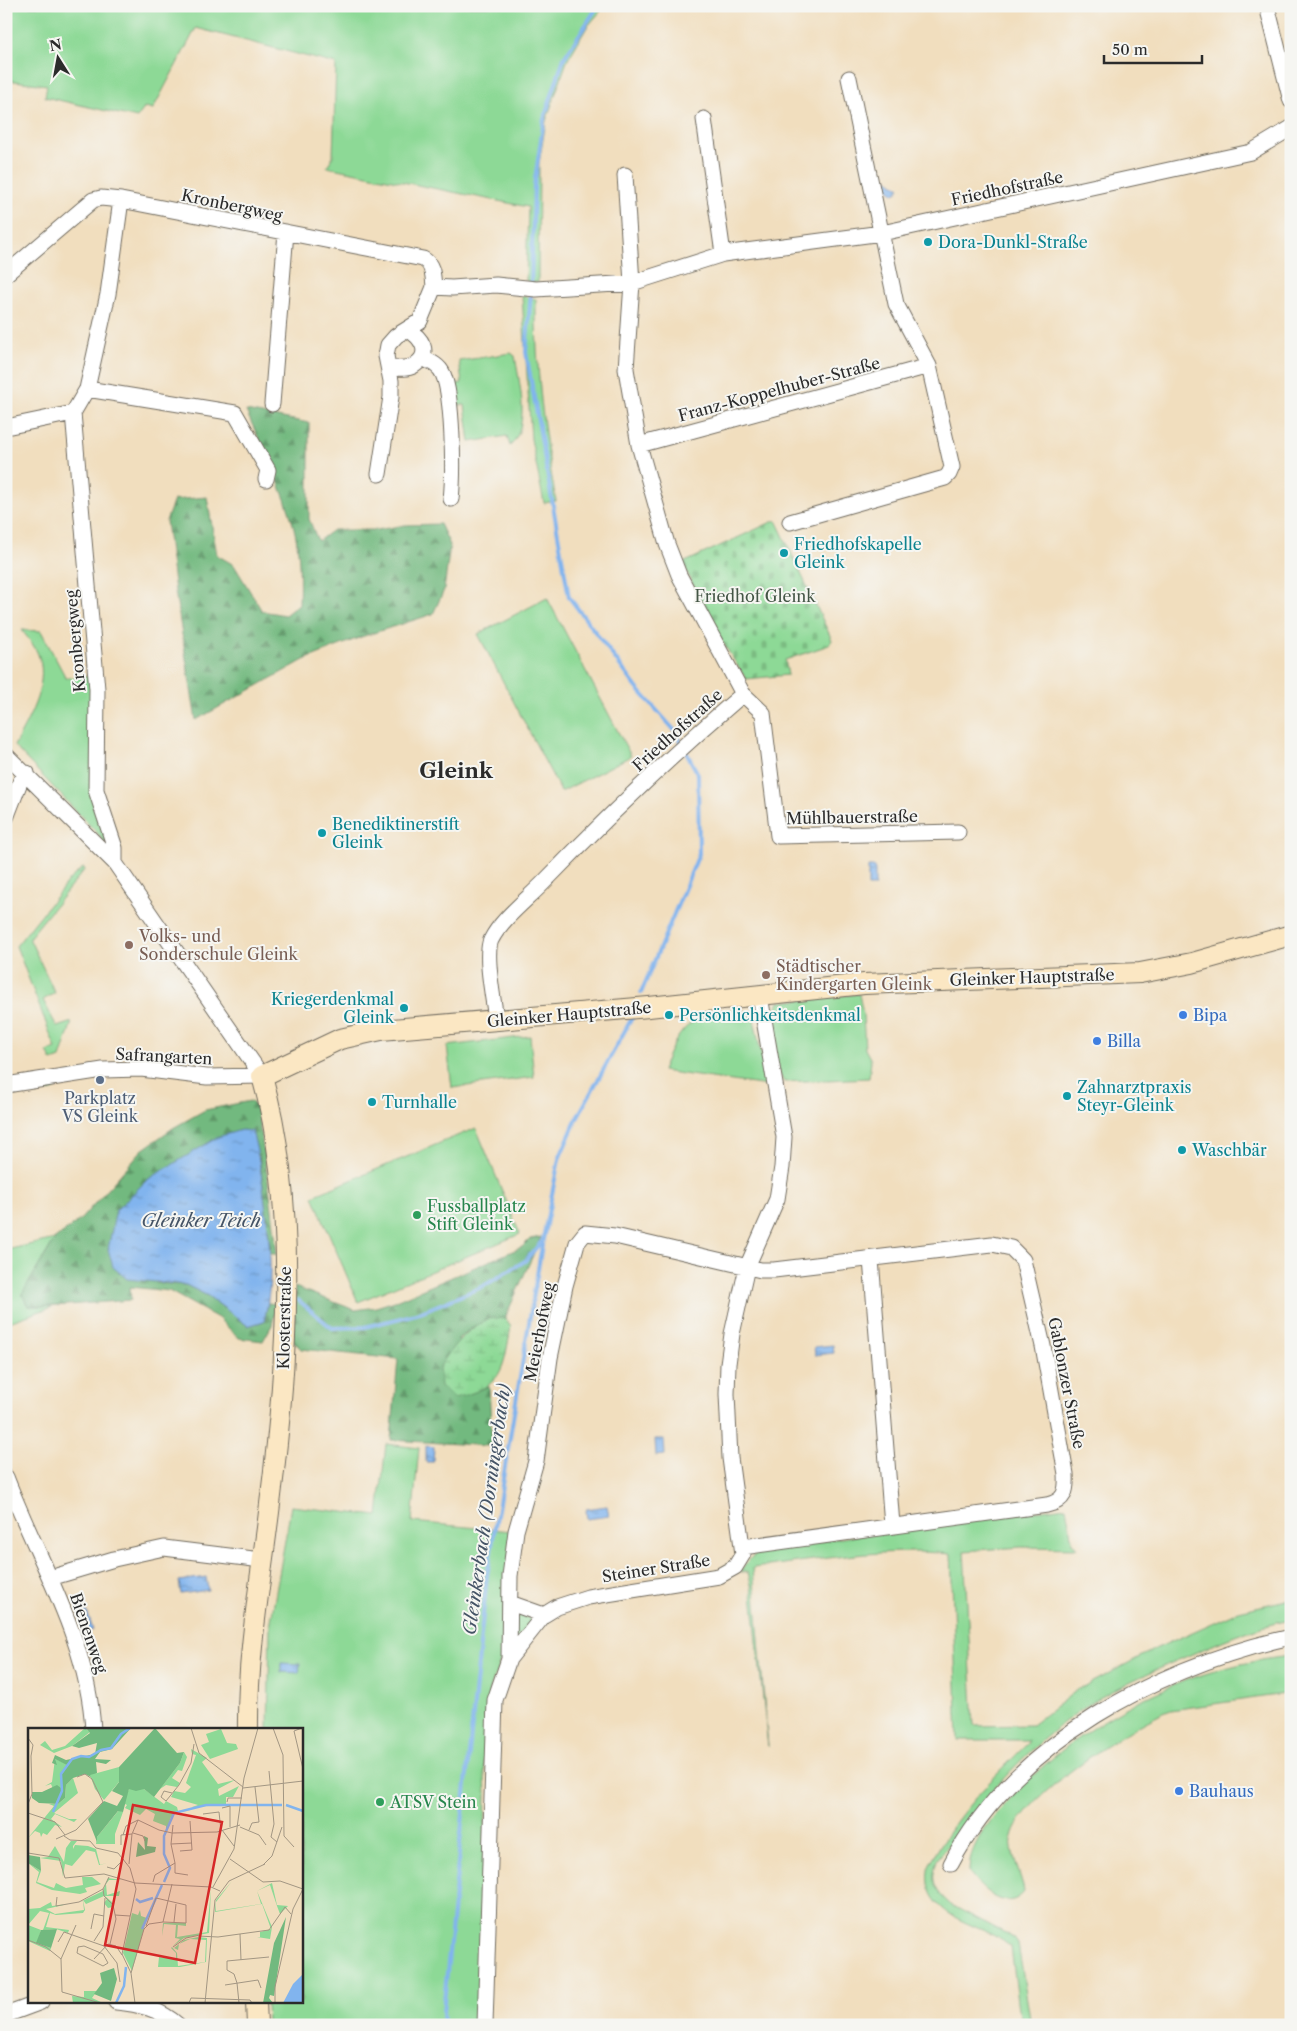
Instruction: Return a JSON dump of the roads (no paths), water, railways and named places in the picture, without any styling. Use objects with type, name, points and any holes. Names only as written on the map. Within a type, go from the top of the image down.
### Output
[{"type":"street","points":[[1267,6],[1291,101]]},
{"type":"street","points":[[790,522],[945,478],[950,474],[952,466],[929,366],[896,304],[849,78]]},
{"type":"street","points":[[704,120],[723,254]]},
{"type":"street","name":"Friedhofstraße","points":[[434,287],[452,288],[496,285],[536,289],[632,283],[723,254],[882,233],[1251,152],[1291,128]]},
{"type":"street","name":"Friedhofstraße","points":[[496,1019],[489,962],[491,941],[506,921],[590,834],[692,738],[743,694],[679,575],[667,544],[639,445],[626,369],[632,283],[625,175]]},
{"type":"street","name":"Kronbergweg","points":[[6,274],[93,200],[101,198],[121,200],[286,232],[272,404]]},
{"type":"street","points":[[6,427],[73,413],[87,389],[108,294],[121,200]]},
{"type":"street","points":[[286,232],[423,259],[431,267],[434,287],[420,321],[396,336],[388,345],[386,356],[391,396],[379,474]]},
{"type":"street","points":[[389,368],[410,367],[417,364],[422,358],[425,351],[422,343],[417,335],[408,330]]},
{"type":"street","points":[[422,358],[435,363],[443,374],[447,389],[453,480],[451,499]]},
{"type":"street","name":"Franz-Koppelhuber-Straße","points":[[639,445],[929,366]]},
{"type":"street","points":[[87,389],[235,413],[268,470],[266,479]]},
{"type":"street","name":"Kronbergweg","points":[[73,413],[97,689],[96,790],[115,848],[115,863]]},
{"type":"street","name":"Mühlbauerstraße","points":[[743,694],[763,713],[778,836],[958,832]]},
{"type":"street","points":[[6,755],[27,773],[115,863],[262,1076]]},
{"type":"street","points":[[6,818],[20,782],[27,773]]},
{"type":"street","name":"Gleinker Hauptstraße","points":[[262,1076],[319,1047],[349,1036],[405,1027],[649,1007],[890,982],[1140,972],[1211,958],[1291,935]]},
{"type":"street","points":[[743,1547],[734,1497],[727,1394],[732,1334],[747,1267],[776,1199],[782,1167],[783,1126],[760,996]]},
{"type":"street","name":"Safrangarten","points":[[6,1085],[103,1070],[141,1069],[207,1077],[262,1076]]},
{"type":"street","name":"Klosterstraße","points":[[248,1728],[252,1639],[283,1385],[285,1282],[278,1158],[262,1076]]},
{"type":"street","name":"Meierhofweg","points":[[509,1659],[510,1603],[516,1531],[538,1452],[559,1314],[573,1255],[580,1238],[585,1232],[591,1232],[747,1267]]},
{"type":"street","name":"Gablonzer Straße","points":[[743,1547],[892,1524],[1053,1504],[1065,1494],[1066,1474],[1043,1346],[1026,1270],[1018,1253],[1003,1244],[992,1244],[871,1260],[774,1270],[747,1267]]},
{"type":"street","points":[[871,1260],[892,1524]]},
{"type":"street","name":"Bienenweg","points":[[6,1477],[50,1578],[85,1670],[93,1728]]},
{"type":"street","name":"Steiner Straße","points":[[486,2025],[495,1700],[509,1659],[544,1615],[569,1602],[588,1597],[719,1576],[735,1567],[743,1554],[743,1547]]},
{"type":"street","name":"Bienenweg","points":[[50,1578],[114,1559],[164,1548],[262,1560]]},
{"type":"street","points":[[510,1603],[544,1615]]},
{"type":"street","points":[[951,1864],[972,1830],[1012,1783],[1038,1759],[1098,1713],[1169,1676],[1240,1649],[1291,1637]]},
{"type":"street","points":[[1271,1641],[1291,1641]]},
{"type":"street","points":[[6,2015],[36,2004]]},
{"type":"street","points":[[130,2004],[145,2006],[160,2012],[178,2025]]},
{"type":"street","points":[[256,2004],[257,2025]]},
{"type":"water","points":[[887,179],[900,188],[895,194],[883,185]]},
{"type":"water","points":[[868,867],[875,867],[875,886],[868,886]]},
{"type":"water","name":"Gleinker Teich","points":[[241,1130],[252,1131],[257,1149],[270,1247],[269,1291],[264,1321],[248,1326],[208,1296],[186,1285],[127,1279],[113,1267],[108,1249],[116,1210],[147,1180],[218,1137]]},
{"type":"water","points":[[833,1345],[834,1353],[815,1355],[814,1347]]},
{"type":"water","points":[[655,1439],[664,1439],[665,1455],[656,1456]]},
{"type":"water","points":[[426,1446],[434,1447],[433,1462],[426,1462]]},
{"type":"water","points":[[607,1506],[609,1516],[587,1519],[586,1509]]},
{"type":"water","points":[[206,1577],[208,1590],[181,1594],[179,1581]]},
{"type":"water","points":[[87,1611],[93,1630],[84,1633],[78,1614]]},
{"type":"water","points":[[281,1663],[300,1664],[299,1673],[281,1672]]},
{"type":"waterway","name":"Gleinkerbach (Dorningerbach)","points":[[531,286],[534,186],[544,119],[564,58],[598,6]]},
{"type":"waterway","name":"Gleinkerbach (Dorningerbach)","points":[[531,293],[526,352],[569,597],[637,688],[676,732],[681,743]]},
{"type":"waterway","name":"Gleinkerbach (Dorningerbach)","points":[[641,993],[699,854],[698,774],[685,750]]},
{"type":"waterway","name":"Gleinkerbach (Dorningerbach)","points":[[444,2025],[443,2012],[487,1575],[543,1239],[559,1159],[578,1116],[633,1016]]},
{"type":"waterway","points":[[298,1300],[332,1328],[365,1327],[416,1314],[482,1287],[525,1261],[542,1241]]},
{"type":"place","name":"Dora-Dunkl-Straße","points":[[928,242]]},
{"type":"place","name":"Friedhofskapelle Gleink","points":[[784,553]]},
{"type":"place","name":"Benediktinerstift Gleink","points":[[322,833]]},
{"type":"place","name":"Volks- und Sonderschule Gleink","points":[[129,945]]},
{"type":"place","name":"Städtischer Kindergarten Gleink","points":[[766,975]]},
{"type":"place","name":"Kriegerdenkmal Gleink","points":[[404,1008]]},
{"type":"place","name":"Persönlichkeitsdenkmal","points":[[669,1015]]},
{"type":"place","name":"Bipa","points":[[1183,1015]]},
{"type":"place","name":"Billa","points":[[1097,1041]]},
{"type":"place","name":"Parkplatz VS Gleink","points":[[100,1080]]},
{"type":"place","name":"Zahnarztpraxis Steyr-Gleink","points":[[1067,1096]]},
{"type":"place","name":"Turnhalle","points":[[372,1102]]},
{"type":"place","name":"Waschbär","points":[[1182,1150]]},
{"type":"place","name":"Fussballplatz Stift Gleink","points":[[417,1215]]},
{"type":"place","name":"Bauhaus","points":[[1179,1791]]},
{"type":"place","name":"ATSV Stein","points":[[380,1802]]},
{"type":"district","name":"Gleink","points":[[456,770]]},
{"type":"park label","name":"Friedhof Gleink","points":[[755,596]]}]
